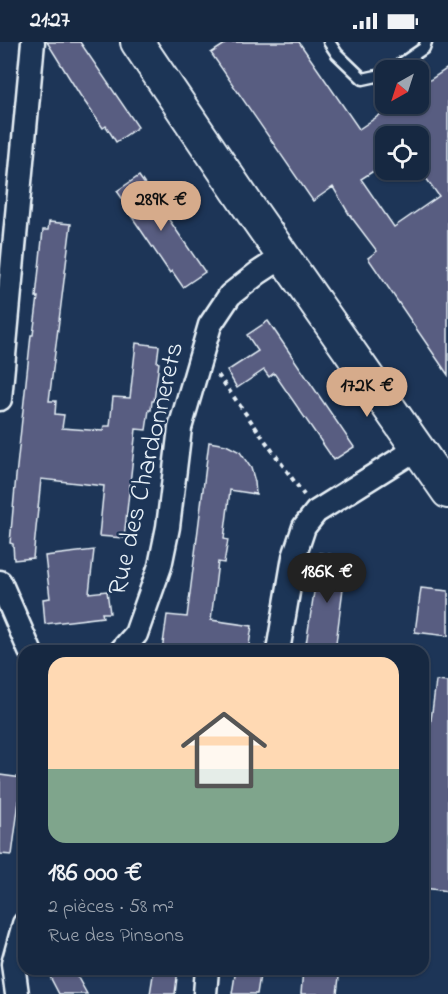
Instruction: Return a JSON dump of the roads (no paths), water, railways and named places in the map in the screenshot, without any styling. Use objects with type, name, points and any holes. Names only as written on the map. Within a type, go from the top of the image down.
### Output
[{"type":"street","points":[[0,399],[33,42]]},
{"type":"street","points":[[137,42],[448,492]]},
{"type":"street","name":"Rue des Chardonnerets","points":[[126,645],[136,634],[160,566],[168,527],[180,428],[210,325],[230,296],[258,273],[284,256]]},
{"type":"street","points":[[279,645],[294,557],[304,527],[316,512],[418,448]]},
{"type":"street","points":[[0,582],[27,645]]},
{"type":"street","points":[[16,994],[12,964],[18,944]]},
{"type":"street","points":[[205,994],[207,975]]},
{"type":"lane","points":[[329,42],[337,54],[363,79],[375,76]]},
{"type":"lane","points":[[407,60],[424,48],[426,42]]}]
